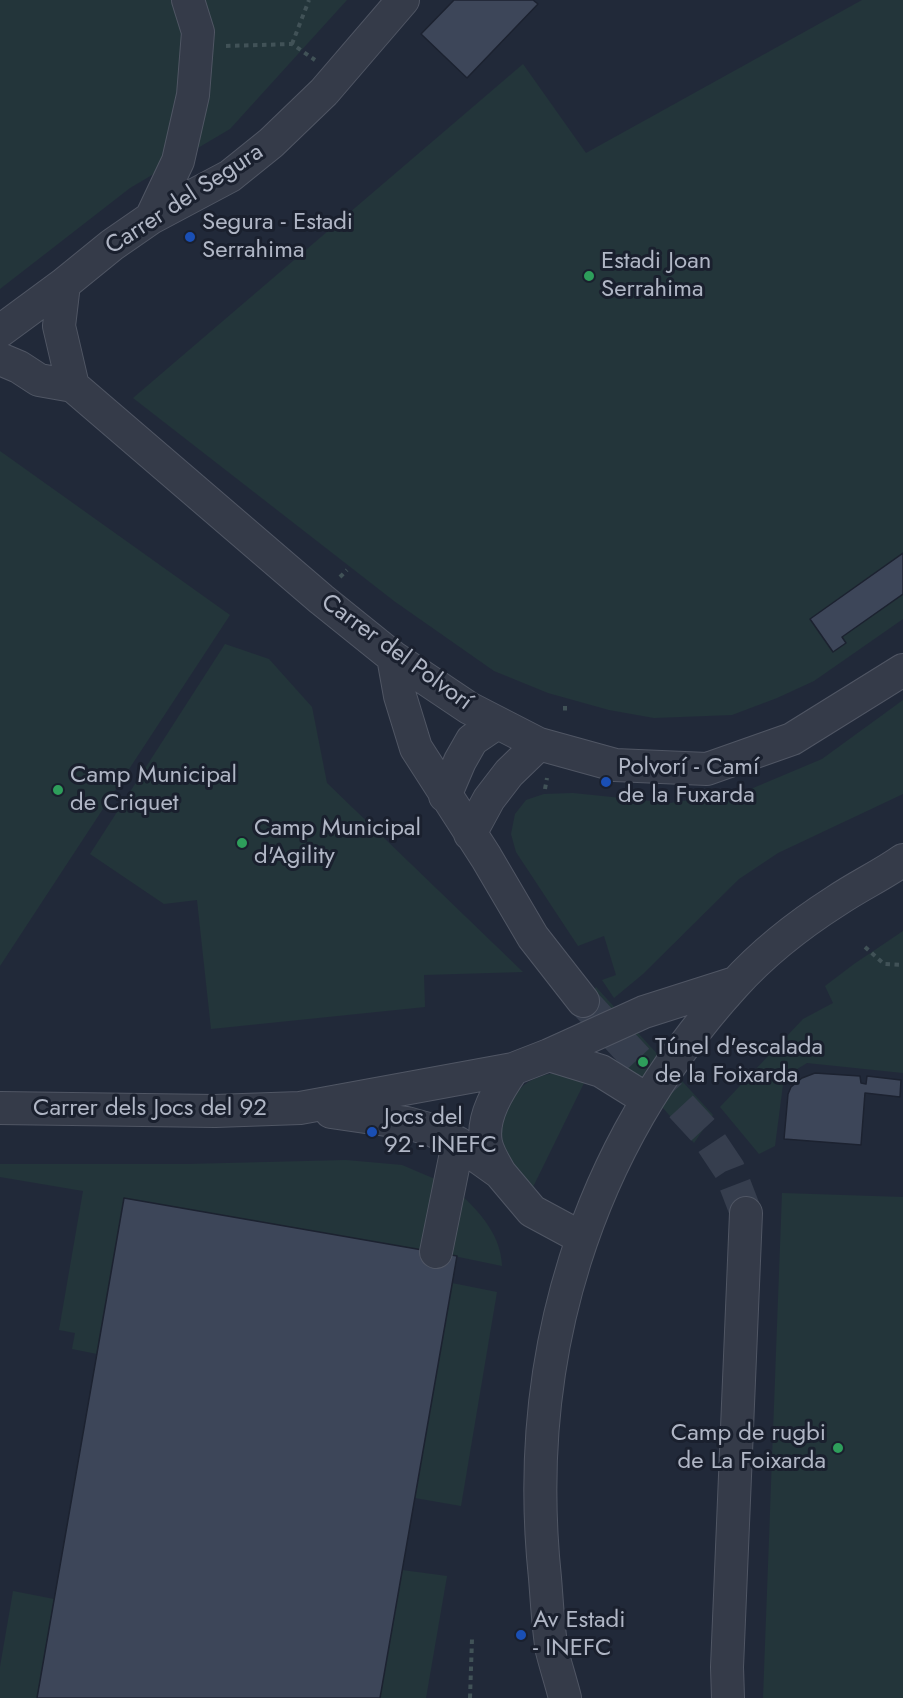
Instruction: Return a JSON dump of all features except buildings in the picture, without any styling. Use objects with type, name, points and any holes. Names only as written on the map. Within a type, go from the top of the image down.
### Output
[{"type":"street","points":[[151,218],[178,161],[194,95],[198,32],[188,0]]},
{"type":"street","name":"Carrer del Segura","points":[[0,331],[151,218],[230,176],[271,144],[324,92],[403,0]]},
{"type":"street","points":[[0,359],[19,367],[39,380],[73,386],[59,326],[64,284]]},
{"type":"street","name":"Carrer del Polvorí","points":[[73,386],[321,599],[393,657],[469,708],[539,744],[615,765],[707,769],[792,739],[903,670]]},
{"type":"street","points":[[393,657],[400,696],[416,748],[533,938],[583,1001]]},
{"type":"street","points":[[445,796],[472,740],[497,723]]},
{"type":"street","points":[[478,846],[489,799],[508,773],[539,744]]},
{"type":"street","points":[[565,1698],[552,1650],[542,1549],[540,1439],[549,1359],[563,1299],[582,1238],[614,1160],[646,1099],[686,1042],[735,983],[784,939],[827,907],[900,864]]},
{"type":"street","points":[[300,1108],[513,1069],[644,1011],[735,983]]},
{"type":"street","points":[[549,1055],[600,1071],[646,1099]]},
{"type":"street","points":[[500,1173],[486,1143],[488,1115],[498,1090],[513,1069]]},
{"type":"street","name":"Carrer dels Jocs del 92","points":[[0,1108],[204,1111],[300,1108]]},
{"type":"street","points":[[300,1108],[407,1123],[432,1130],[458,1143],[500,1173],[532,1211],[582,1238]]},
{"type":"street","points":[[436,1252],[458,1143]]},
{"type":"street","points":[[728,1698],[727,1667],[746,1213]]},
{"type":"path","points":[[292,44],[309,0]]},
{"type":"path","points":[[197,44],[218,46],[292,44],[303,50]]},
{"type":"path","name":"Carrer del Polvorí","points":[[340,577],[346,570]]},
{"type":"path","points":[[565,706],[565,713]]},
{"type":"path","points":[[865,947],[884,964],[903,966]]},
{"type":"path","points":[[470,1698],[471,1639]]},
{"type":"shaded area","points":[[0,0],[347,0],[230,129],[130,188],[0,289]]},
{"type":"shaded area","name":"Estadi Joan Serrahima","points":[[862,0],[903,0],[903,619],[814,681],[732,715],[654,718],[609,710],[548,693],[494,671],[394,601],[133,398],[523,64],[586,153]]},
{"type":"shaded area","name":"Camp Municipal de Criquet","points":[[0,451],[230,615],[0,966]]},
{"type":"shaded area","name":"Camp Municipal d'Agility","points":[[225,644],[269,659],[312,707],[327,783],[523,972],[424,975],[425,1007],[211,1029],[197,900],[164,904],[90,854]]},
{"type":"shaded area","points":[[903,700],[903,794],[778,853],[739,879],[643,974],[614,998],[602,980],[616,975],[604,936],[578,946],[516,852],[511,834],[515,814],[526,800],[544,794],[573,793],[670,803],[746,791],[822,759]]},
{"type":"shaded area","points":[[903,931],[903,1073],[807,1063],[784,1077],[775,1146],[759,1154],[720,1107],[803,1019],[833,1003],[825,986]]},
{"type":"shaded area","name":"Túnel d'escalada de la Foixarda","points":[[596,987],[713,1115],[694,1143],[575,1009]]},
{"type":"shaded area","points":[[568,1071],[586,1079],[533,1187],[515,1173],[503,1152],[502,1128],[505,1116],[516,1094],[524,1085],[540,1077]]},
{"type":"shaded area","points":[[346,1160],[402,1165],[435,1179],[423,1250],[97,1354],[72,1349],[75,1333],[59,1330],[83,1191],[0,1177],[0,1164],[188,1164]]},
{"type":"shaded area","name":"Camp de rugbi de La Foixarda","points":[[782,1193],[903,1197],[903,1698],[763,1698]]},
{"type":"shaded area","points":[[460,1194],[475,1209],[494,1235],[502,1266],[449,1255]]},
{"type":"shaded area","points":[[452,1283],[497,1292],[461,1506],[415,1498]]},
{"type":"shaded area","points":[[402,1570],[447,1576],[426,1698],[380,1698]]},
{"type":"shaded area","points":[[13,1591],[54,1599],[37,1698],[0,1698],[0,1667]]},
{"type":"tunnel","points":[[583,1001],[703,1130],[729,1169],[746,1213]]},
{"type":"place","name":"Segura - Estadi Serrahima","points":[[190,237]]},
{"type":"place","name":"Estadi Joan Serrahima","points":[[589,276]]},
{"type":"place","name":"Polvorí - Camí de la Fuxarda","points":[[606,782]]},
{"type":"place","name":"Camp Municipal de Criquet","points":[[58,790]]},
{"type":"place","name":"Camp Municipal d'Agility","points":[[242,843]]},
{"type":"place","name":"Túnel d'escalada de la Foixarda","points":[[643,1062]]},
{"type":"place","name":"Jocs del 92 - INEFC","points":[[372,1132]]},
{"type":"place","name":"Camp de rugbi de La Foixarda","points":[[838,1448]]},
{"type":"place","name":"Av Estadi - INEFC","points":[[521,1635]]}]
